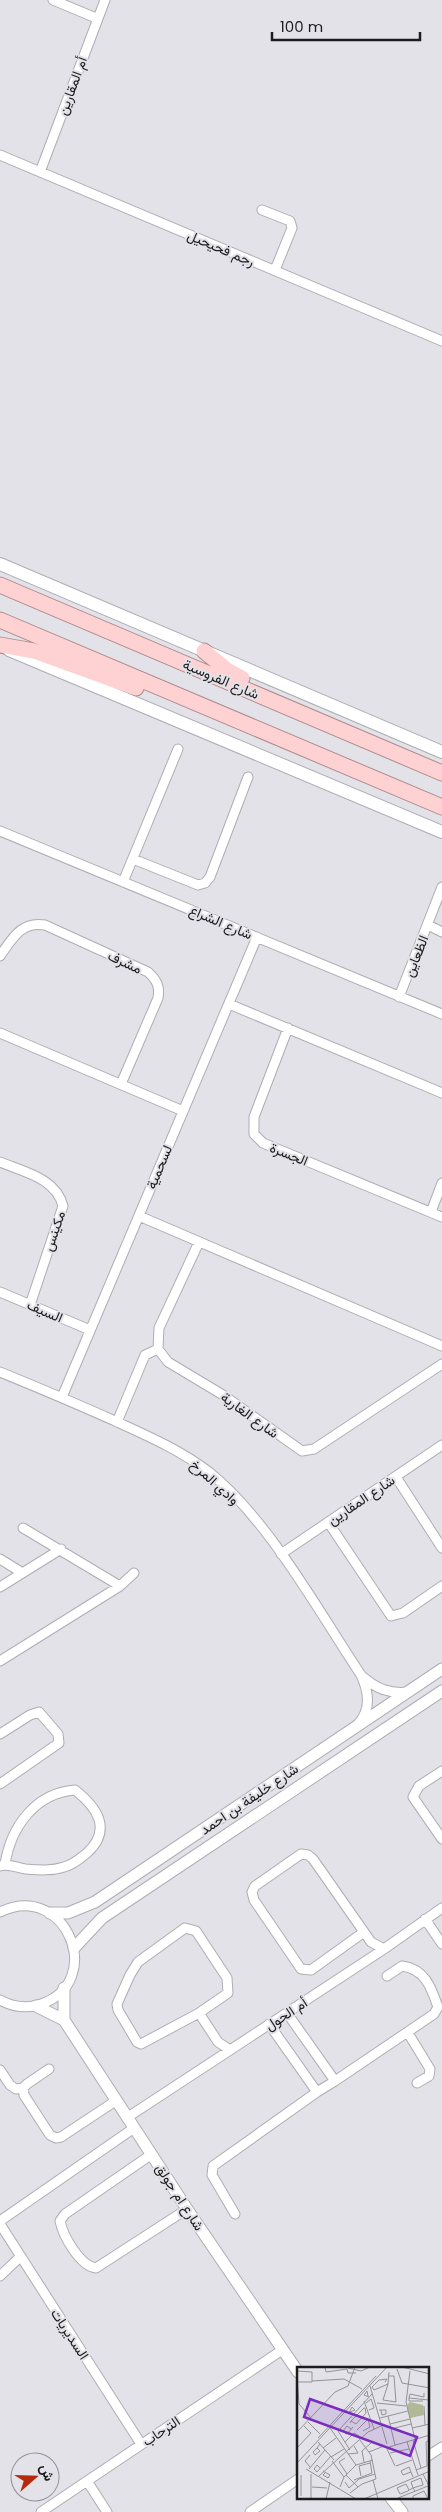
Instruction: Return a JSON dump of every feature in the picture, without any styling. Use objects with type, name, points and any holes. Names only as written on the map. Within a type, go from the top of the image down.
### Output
[{"type":"highway","points":[[0,580],[23,595]]},
{"type":"highway","name":"شارع الفروسية","points":[[0,585],[442,774]]},
{"type":"highway","points":[[0,620],[442,807]]},
{"type":"highway","points":[[0,646],[34,651],[151,693],[185,698]]},
{"type":"highway","points":[[204,651],[239,677],[363,733],[395,754]]},
{"type":"main road","name":"شارع الفروسية","points":[[0,564],[442,752]]},
{"type":"main road","points":[[0,646],[442,832]]},
{"type":"street","points":[[53,0],[96,18]]},
{"type":"street","name":"أم المقارين","points":[[40,172],[96,18],[105,0]]},
{"type":"street","name":"رجم فحيحيل","points":[[0,155],[442,341]]},
{"type":"street","points":[[262,210],[290,221],[292,228],[275,270]]},
{"type":"street","points":[[123,882],[178,748]]},
{"type":"street","points":[[133,859],[198,885],[205,883],[210,877],[248,777]]},
{"type":"street","name":"شارع الشراع","points":[[0,831],[442,1014]]},
{"type":"street","name":"الظعاين","points":[[399,997],[428,925],[438,911],[442,887]]},
{"type":"street","name":"مشرف","points":[[0,956],[21,929],[36,924],[45,925],[148,972],[154,977],[158,983],[158,998],[121,1084]]},
{"type":"street","points":[[428,925],[442,932]]},
{"type":"street","name":"لسحمية","points":[[62,1397],[257,938]]},
{"type":"street","points":[[229,1004],[442,1093]]},
{"type":"street","name":"الجسرة","points":[[288,1028],[254,1117],[254,1134],[263,1143],[442,1217]]},
{"type":"street","points":[[0,1033],[183,1111]]},
{"type":"street","name":"مكينس","points":[[0,1162],[51,1184],[61,1196],[63,1206],[30,1305]]},
{"type":"street","points":[[431,1212],[442,1183]]},
{"type":"street","points":[[139,1216],[442,1346]]},
{"type":"street","points":[[117,1422],[145,1355],[158,1349],[159,1328],[199,1242]]},
{"type":"street","name":"السيف","points":[[0,1292],[90,1330]]},
{"type":"street","name":"شارع الغارية","points":[[158,1349],[168,1362],[223,1395],[302,1451],[314,1448],[442,1364]]},
{"type":"street","name":"وادي المرخ","points":[[0,1372],[62,1397],[170,1446],[208,1471],[230,1490],[280,1554],[361,1675],[368,1698],[366,1710],[353,1729]]},
{"type":"street","name":"شارع المقارين","points":[[280,1554],[442,1445]]},
{"type":"street","points":[[396,1477],[442,1548]]},
{"type":"street","points":[[328,1522],[391,1616],[403,1613],[442,1586]]},
{"type":"street","points":[[23,1528],[120,1586]]},
{"type":"street","points":[[0,1587],[61,1549]]},
{"type":"street","points":[[0,1559],[22,1572]]},
{"type":"street","points":[[0,1661],[120,1586],[134,1573]]},
{"type":"street","name":"شارع خليفة بن احمد","points":[[50,1913],[68,1913],[95,1902],[442,1669]]},
{"type":"street","name":"وادي المرخ","points":[[361,1675],[378,1688],[388,1691],[408,1692]]},
{"type":"street","name":"شارع خليفة بن احمد","points":[[74,1948],[102,1918],[442,1691]]},
{"type":"street","points":[[0,1734],[30,1715],[39,1712],[58,1734],[59,1744],[0,1784]]},
{"type":"street","points":[[442,1771],[419,1786],[413,1796],[442,1839]]},
{"type":"street","points":[[75,1790],[84,1797],[98,1819],[102,1831],[98,1843],[80,1859],[65,1867],[46,1870],[2,1865],[10,1838],[16,1828],[33,1809],[58,1791],[75,1790]]},
{"type":"street","points":[[364,1932],[311,1970],[300,1969],[254,1900],[252,1892],[255,1886],[302,1854],[308,1855],[313,1859],[371,1942],[384,1949]]},
{"type":"street","points":[[0,1912],[4,1908],[34,1907],[50,1913],[68,1932],[74,1948],[74,1965],[64,1988],[64,2020]]},
{"type":"street","name":"أم الحول","points":[[128,2117],[384,1949],[442,1908]]},
{"type":"street","points":[[425,1919],[442,1944]]},
{"type":"street","points":[[185,1928],[196,1931],[227,1978],[229,1986],[228,1993],[199,2013],[141,2044],[137,2042],[118,2010],[118,2004],[130,1974],[138,1962],[185,1928]]},
{"type":"street","points":[[235,2214],[212,2175],[213,2166],[317,2092],[434,2014],[438,2007],[434,1994],[421,1972],[413,1967],[402,1966],[387,1976]]},
{"type":"street","points":[[1,2001],[18,2007],[36,2006],[51,1999],[64,1988]]},
{"type":"street","name":"شارع ام جولق","points":[[36,2006],[64,2020],[187,2209],[297,2371]]},
{"type":"street","points":[[199,2013],[218,2042],[230,2050]]},
{"type":"street","points":[[287,2013],[335,2081]]},
{"type":"street","points":[[270,2024],[317,2092]]},
{"type":"street","points":[[408,2033],[430,2069],[429,2076],[418,2083]]},
{"type":"street","points":[[0,2070],[10,2085],[16,2089],[23,2088],[49,2069]]},
{"type":"street","points":[[23,2088],[24,2095],[50,2135],[56,2138],[61,2137],[117,2100]]},
{"type":"street","points":[[0,2222],[134,2128]]},
{"type":"street","points":[[152,2154],[64,2214],[60,2221],[62,2231],[83,2262],[90,2267],[96,2268],[187,2209]]},
{"type":"street","name":"السديريات","points":[[0,2222],[20,2257],[141,2444]]},
{"type":"street","points":[[0,2276],[20,2257]]},
{"type":"street","name":"الترحاب","points":[[41,2512],[282,2350]]},
{"type":"street","points":[[430,2455],[442,2447]]},
{"type":"street","points":[[250,2512],[262,2509],[297,2480]]},
{"type":"street","points":[[86,2481],[107,2512]]},
{"type":"street","points":[[393,2500],[402,2512]]}]
